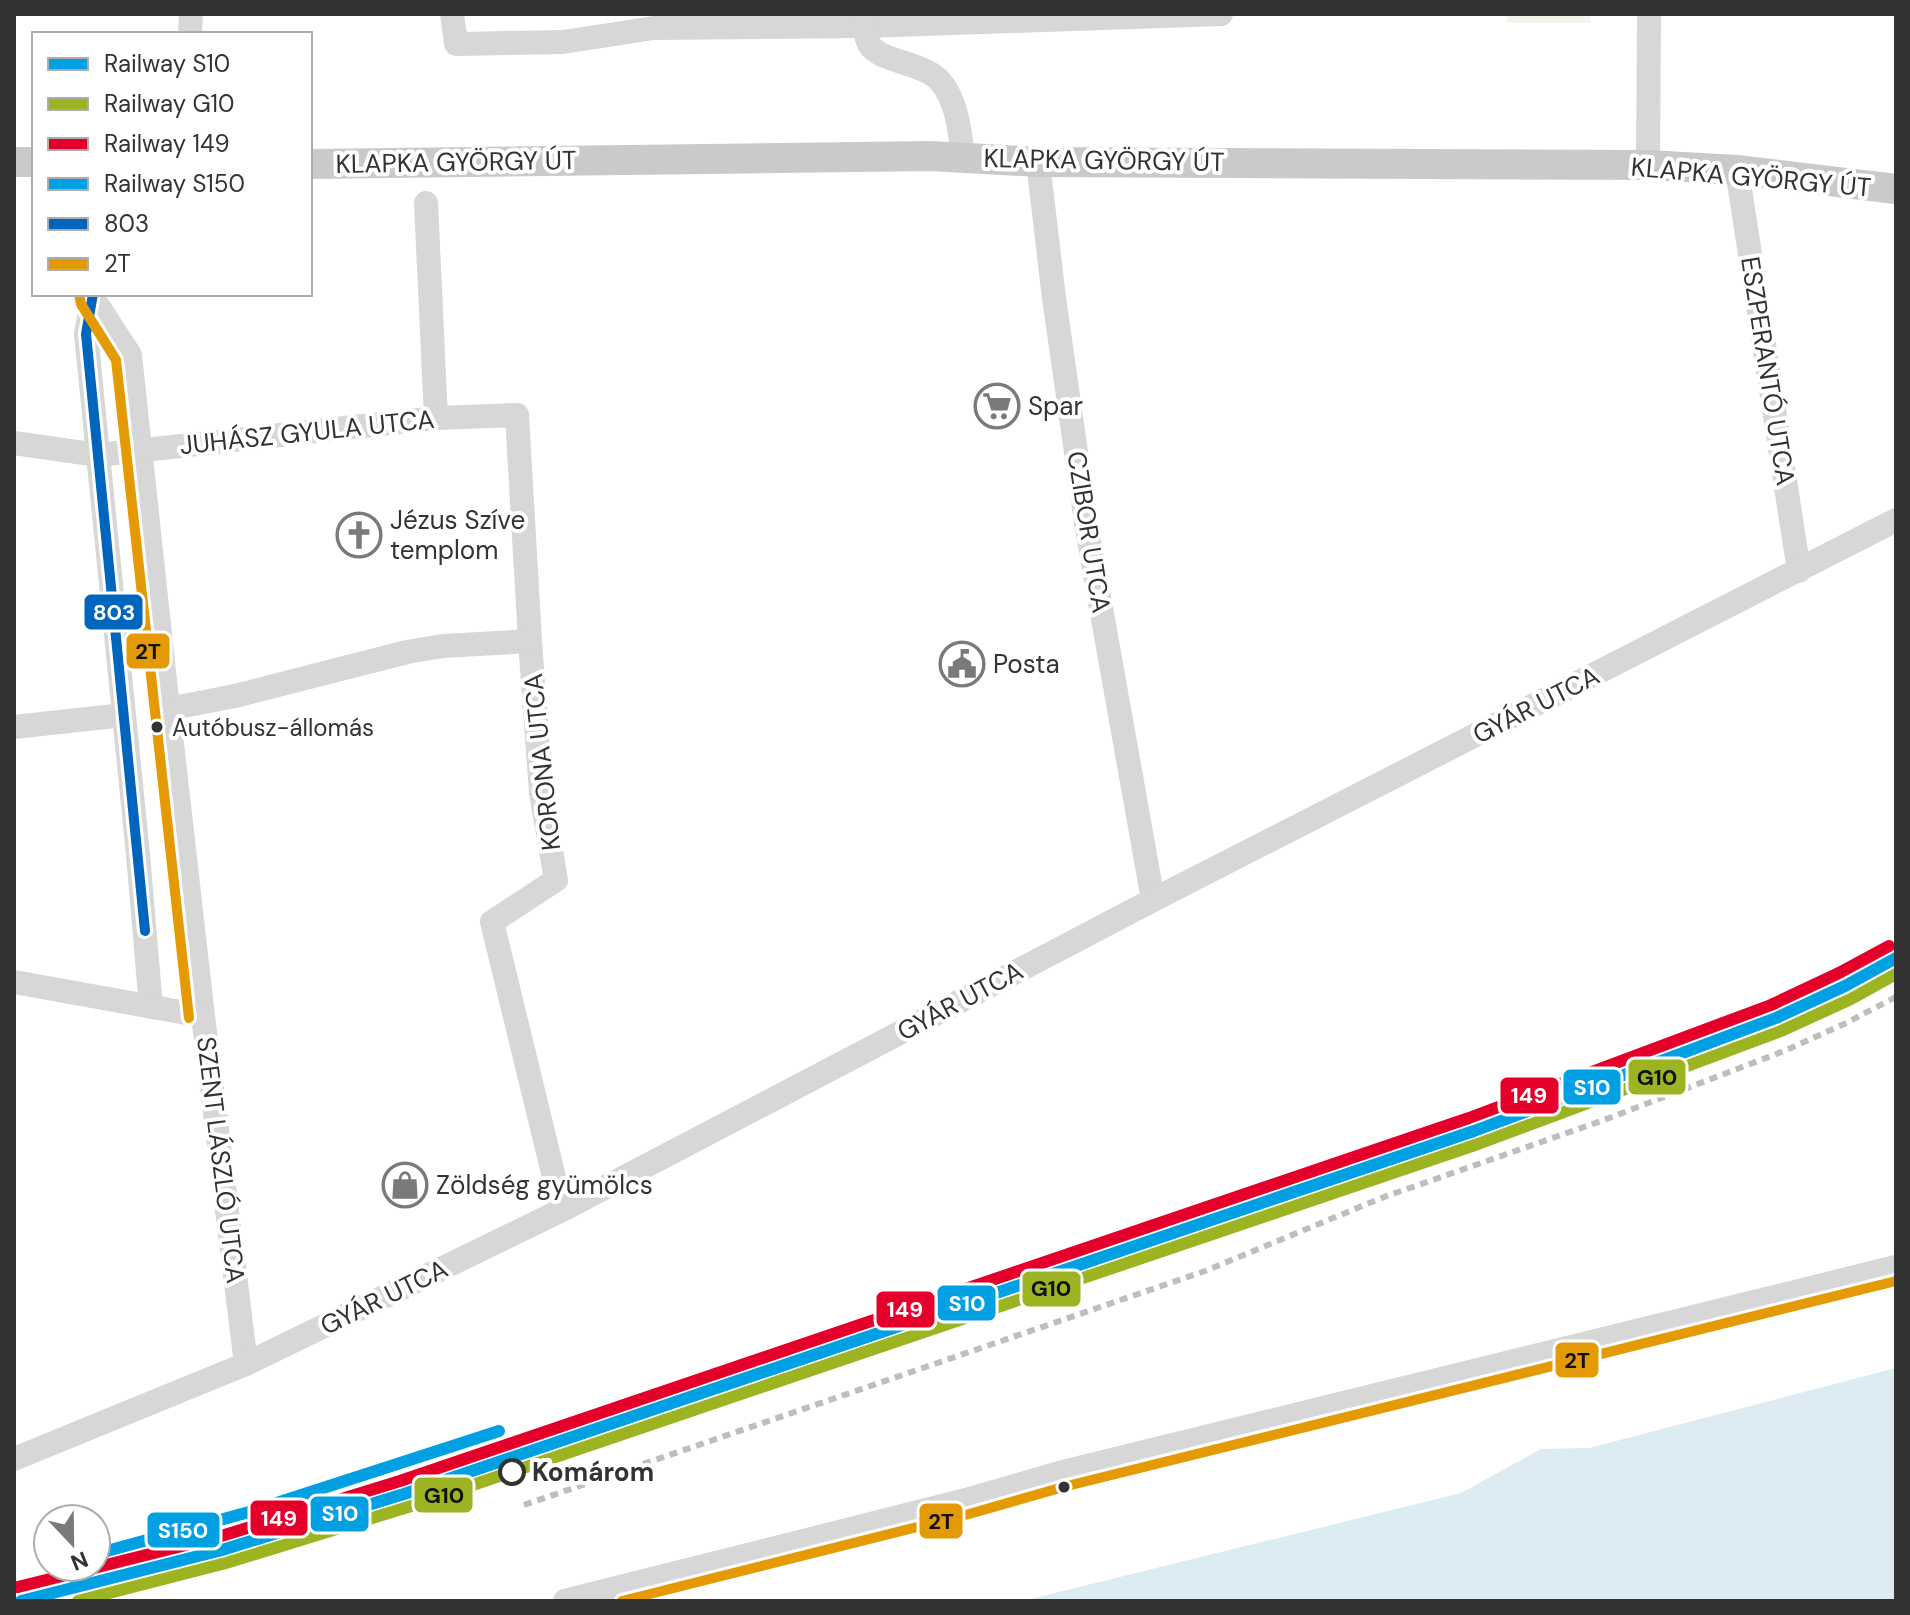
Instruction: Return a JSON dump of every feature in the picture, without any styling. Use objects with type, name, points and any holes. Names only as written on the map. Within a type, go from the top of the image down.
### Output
[{"type":"main road","name":"KLAPKA GYÖRGY ÚT","points":[[312,164],[930,156],[1038,162],[1648,165],[1737,170],[1896,189]]},
{"type":"street","points":[[452,14],[456,44],[563,42],[654,28],[865,20],[1221,14]]},
{"type":"street","points":[[1648,165],[1649,14]]},
{"type":"street","points":[[865,20],[867,41],[877,53],[930,71],[943,84],[952,101],[963,157]]},
{"type":"street","name":"CZIBOR UTCA","points":[[1038,162],[1087,529],[1153,900]]},
{"type":"street","name":"ESZPERANTÓ UTCA","points":[[1737,170],[1799,571]]},
{"type":"street","points":[[426,203],[436,418]]},
{"type":"street","name":"SZENT LÁSZLÓ UTCA","points":[[93,296],[130,355],[203,1016],[246,1364]]},
{"type":"street","name":"SZENT LÁSZLÓ UTCA","points":[[93,296],[86,334],[151,1007]]},
{"type":"street","name":"JUHÁSZ GYULA UTCA","points":[[14,443],[98,455],[436,418],[517,415]]},
{"type":"street","name":"KORONA UTCA","points":[[517,415],[541,793],[556,880],[492,922],[562,1210]]},
{"type":"street","name":"GYÁR UTCA","points":[[14,1459],[246,1364],[562,1210],[1153,900],[1896,520]]},
{"type":"street","points":[[168,709],[235,696],[407,652],[443,646],[530,641]]},
{"type":"street","points":[[14,727],[124,715]]},
{"type":"street","points":[[14,982],[203,1016]]},
{"type":"street","points":[[565,1601],[951,1504],[1063,1472],[1896,1267]]},
{"type":"shaded area","points":[[1507,14],[1590,14],[1590,23],[1507,23]]},
{"type":"shaded area","points":[[1896,1368],[1896,1601],[1022,1601],[1461,1493],[1541,1449],[1589,1448]]},
{"type":"railway","points":[[524,1505],[1205,1271],[1384,1197],[1604,1120],[1784,1051],[1896,997]]},
{"type":"rail line","name":"149","points":[[18,1587],[218,1537],[400,1481],[1469,1118],[1771,1005],[1889,946]]},
{"type":"rail line","name":"S10","points":[[21,1601],[222,1550],[404,1494],[1474,1131],[1776,1018],[1896,958]]},
{"type":"rail line","name":"G10","points":[[78,1601],[226,1563],[408,1507],[1478,1144],[1781,1031],[1851,999],[1896,974]]},
{"type":"rail line","name":"S150","points":[[112,1550],[249,1512],[499,1431]]},
{"type":"transit line","name":"2T","points":[[79,296],[81,304],[116,360],[189,1018]]},
{"type":"transit line","name":"803","points":[[93,296],[86,334],[145,931]]},
{"type":"transit line","name":"2T","points":[[622,1601],[969,1514],[1067,1486],[1896,1281]]},
{"type":"place","name":"Spar","points":[[997,406]]},
{"type":"place","name":"Jézus Szíve templom","points":[[359,535]]},
{"type":"place","name":"Posta","points":[[962,664]]},
{"type":"place","name":"Autóbusz-állomás","points":[[157,727]]},
{"type":"place","name":"Zöldség gyümölcs","points":[[405,1185]]},
{"type":"place","name":"Komárom","points":[[512,1472]]}]
